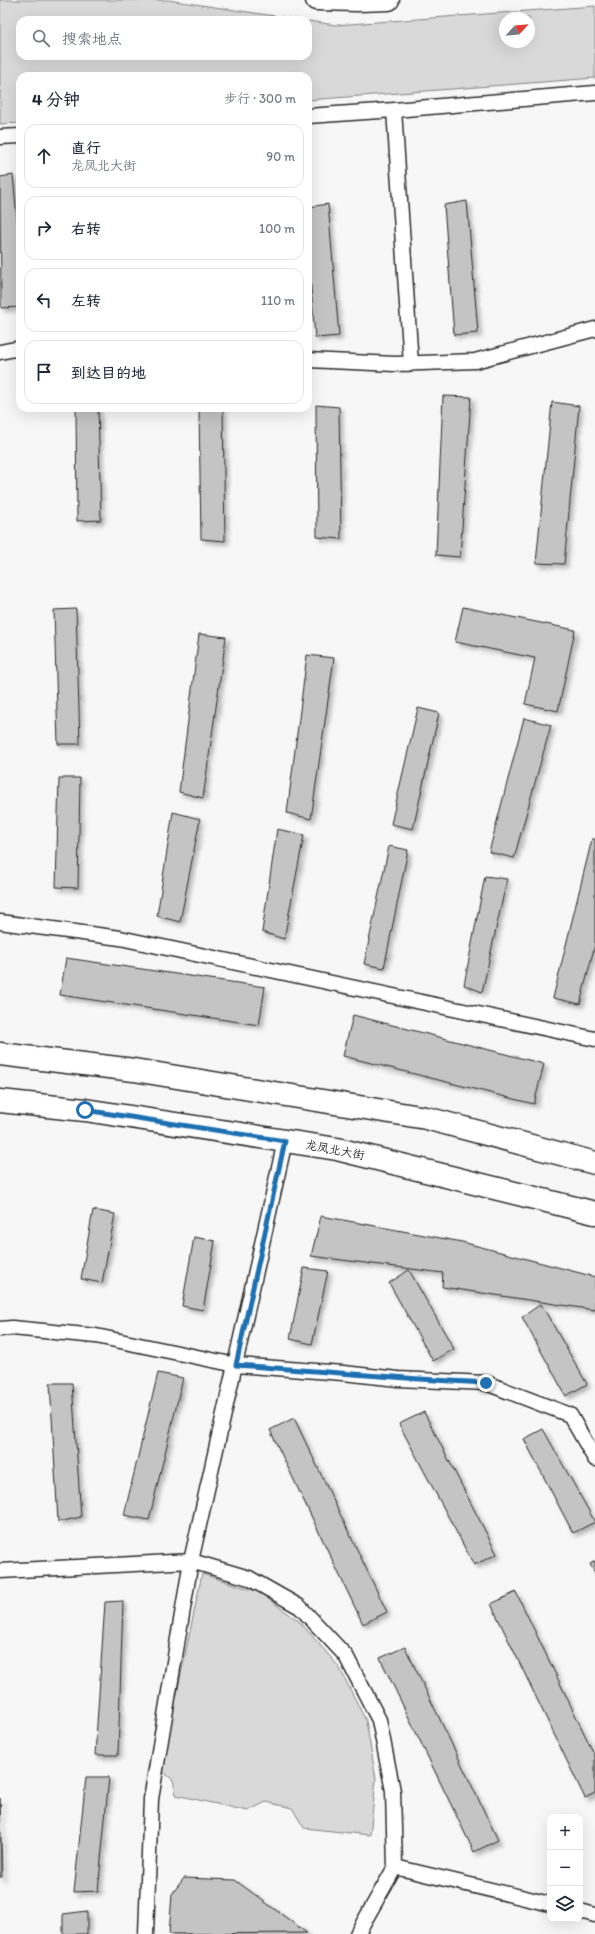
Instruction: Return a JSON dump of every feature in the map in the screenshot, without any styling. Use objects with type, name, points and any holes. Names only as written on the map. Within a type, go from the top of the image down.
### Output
[{"type":"main road","points":[[316,0],[358,2],[389,0]]},
{"type":"main road","points":[[0,1054],[134,1070],[426,1118],[595,1163]]},
{"type":"main road","name":"龙凤北大街","points":[[0,1101],[85,1110],[337,1149],[595,1213]]},
{"type":"street","points":[[312,116],[595,93]]},
{"type":"street","points":[[394,110],[411,364]]},
{"type":"street","points":[[0,137],[16,136]]},
{"type":"street","points":[[312,360],[411,364],[475,361],[595,329]]},
{"type":"street","points":[[0,352],[16,349]]},
{"type":"street","points":[[0,922],[120,938],[595,1039]]},
{"type":"street","points":[[146,1934],[151,1799],[191,1561],[285,1141]]},
{"type":"street","points":[[0,1329],[12,1328],[96,1336],[236,1365],[343,1373],[398,1379],[486,1383],[570,1415],[595,1459]]},
{"type":"street","points":[[0,1570],[191,1561],[249,1578],[300,1607],[346,1656],[379,1720],[393,1791],[395,1867],[357,1934]]},
{"type":"street","points":[[395,1867],[547,1903]]},
{"type":"street","points":[[583,1912],[595,1914]]},
{"type":"shaded area","points":[[0,0],[168,0],[274,16],[16,16],[16,60],[312,60],[312,22],[336,25],[499,13],[499,48],[535,48],[535,12],[513,12],[595,6],[595,78],[312,100],[312,72],[16,72],[16,123],[0,124]]},
{"type":"shaded area","points":[[202,1574],[259,1592],[300,1622],[339,1667],[366,1721],[376,1779],[370,1835],[304,1828],[292,1808],[266,1802],[248,1811],[176,1795],[173,1780],[161,1770]]},
{"type":"building","points":[[13,175],[16,207],[16,307],[1,308],[0,177]]},
{"type":"building","points":[[467,201],[478,333],[454,335],[444,205]]},
{"type":"building","points":[[328,204],[339,336],[315,338],[312,300],[312,206]]},
{"type":"building","points":[[443,396],[471,397],[460,557],[436,555]]},
{"type":"building","points":[[552,402],[579,406],[564,564],[536,563]]},
{"type":"building","points":[[316,405],[339,407],[341,539],[317,537]]},
{"type":"building","points":[[76,412],[98,412],[101,520],[77,521]]},
{"type":"building","points":[[199,412],[223,412],[225,541],[201,539]]},
{"type":"building","points":[[463,607],[575,630],[558,711],[525,704],[535,658],[455,642]]},
{"type":"building","points":[[76,609],[80,744],[58,744],[54,610]]},
{"type":"building","points":[[199,634],[226,637],[203,798],[179,792]]},
{"type":"building","points":[[307,655],[334,658],[311,819],[287,813]]},
{"type":"building","points":[[418,708],[439,713],[413,829],[391,824]]},
{"type":"building","points":[[524,718],[551,725],[514,858],[489,852]]},
{"type":"building","points":[[59,778],[80,778],[78,888],[56,887]]},
{"type":"building","points":[[173,812],[200,819],[180,922],[157,916]]},
{"type":"building","points":[[277,829],[304,835],[284,939],[262,932]]},
{"type":"building","points":[[592,839],[595,839],[595,944],[580,1004],[553,998]]},
{"type":"building","points":[[389,846],[408,850],[384,968],[364,964]]},
{"type":"building","points":[[485,876],[507,879],[482,992],[464,985]]},
{"type":"building","points":[[66,958],[265,987],[259,1025],[60,995]]},
{"type":"building","points":[[353,1015],[544,1064],[534,1104],[343,1056]]},
{"type":"building","points":[[93,1210],[115,1214],[102,1283],[81,1279]]},
{"type":"building","points":[[321,1216],[462,1242],[595,1277],[595,1310],[442,1287],[443,1273],[311,1256]]},
{"type":"building","points":[[194,1237],[215,1241],[203,1310],[182,1306]]},
{"type":"building","points":[[304,1268],[328,1271],[312,1344],[290,1339]]},
{"type":"building","points":[[409,1270],[454,1349],[433,1361],[389,1283]]},
{"type":"building","points":[[541,1304],[587,1384],[566,1396],[522,1317]]},
{"type":"building","points":[[158,1373],[183,1378],[149,1520],[124,1515]]},
{"type":"building","points":[[50,1383],[72,1383],[81,1517],[58,1522]]},
{"type":"building","points":[[424,1412],[497,1554],[474,1565],[399,1424]]},
{"type":"building","points":[[294,1418],[387,1612],[363,1624],[270,1430]]},
{"type":"building","points":[[543,1429],[595,1522],[573,1533],[524,1439]]},
{"type":"building","points":[[595,1561],[595,1573],[590,1564]]},
{"type":"building","points":[[516,1592],[595,1756],[595,1793],[585,1798],[491,1604]]},
{"type":"building","points":[[123,1601],[118,1755],[95,1755],[105,1602]]},
{"type":"building","points":[[405,1647],[498,1840],[474,1852],[380,1658]]},
{"type":"building","points":[[86,1777],[109,1777],[98,1891],[74,1892]]},
{"type":"building","points":[[0,1798],[2,1877],[0,1877]]},
{"type":"building","points":[[184,1878],[235,1880],[307,1933],[169,1934],[172,1894]]},
{"type":"building","points":[[87,1911],[87,1934],[63,1934],[63,1914]]},
{"type":"route","points":[[85,1110],[285,1141],[236,1365],[343,1373],[398,1379],[486,1383]]}]
